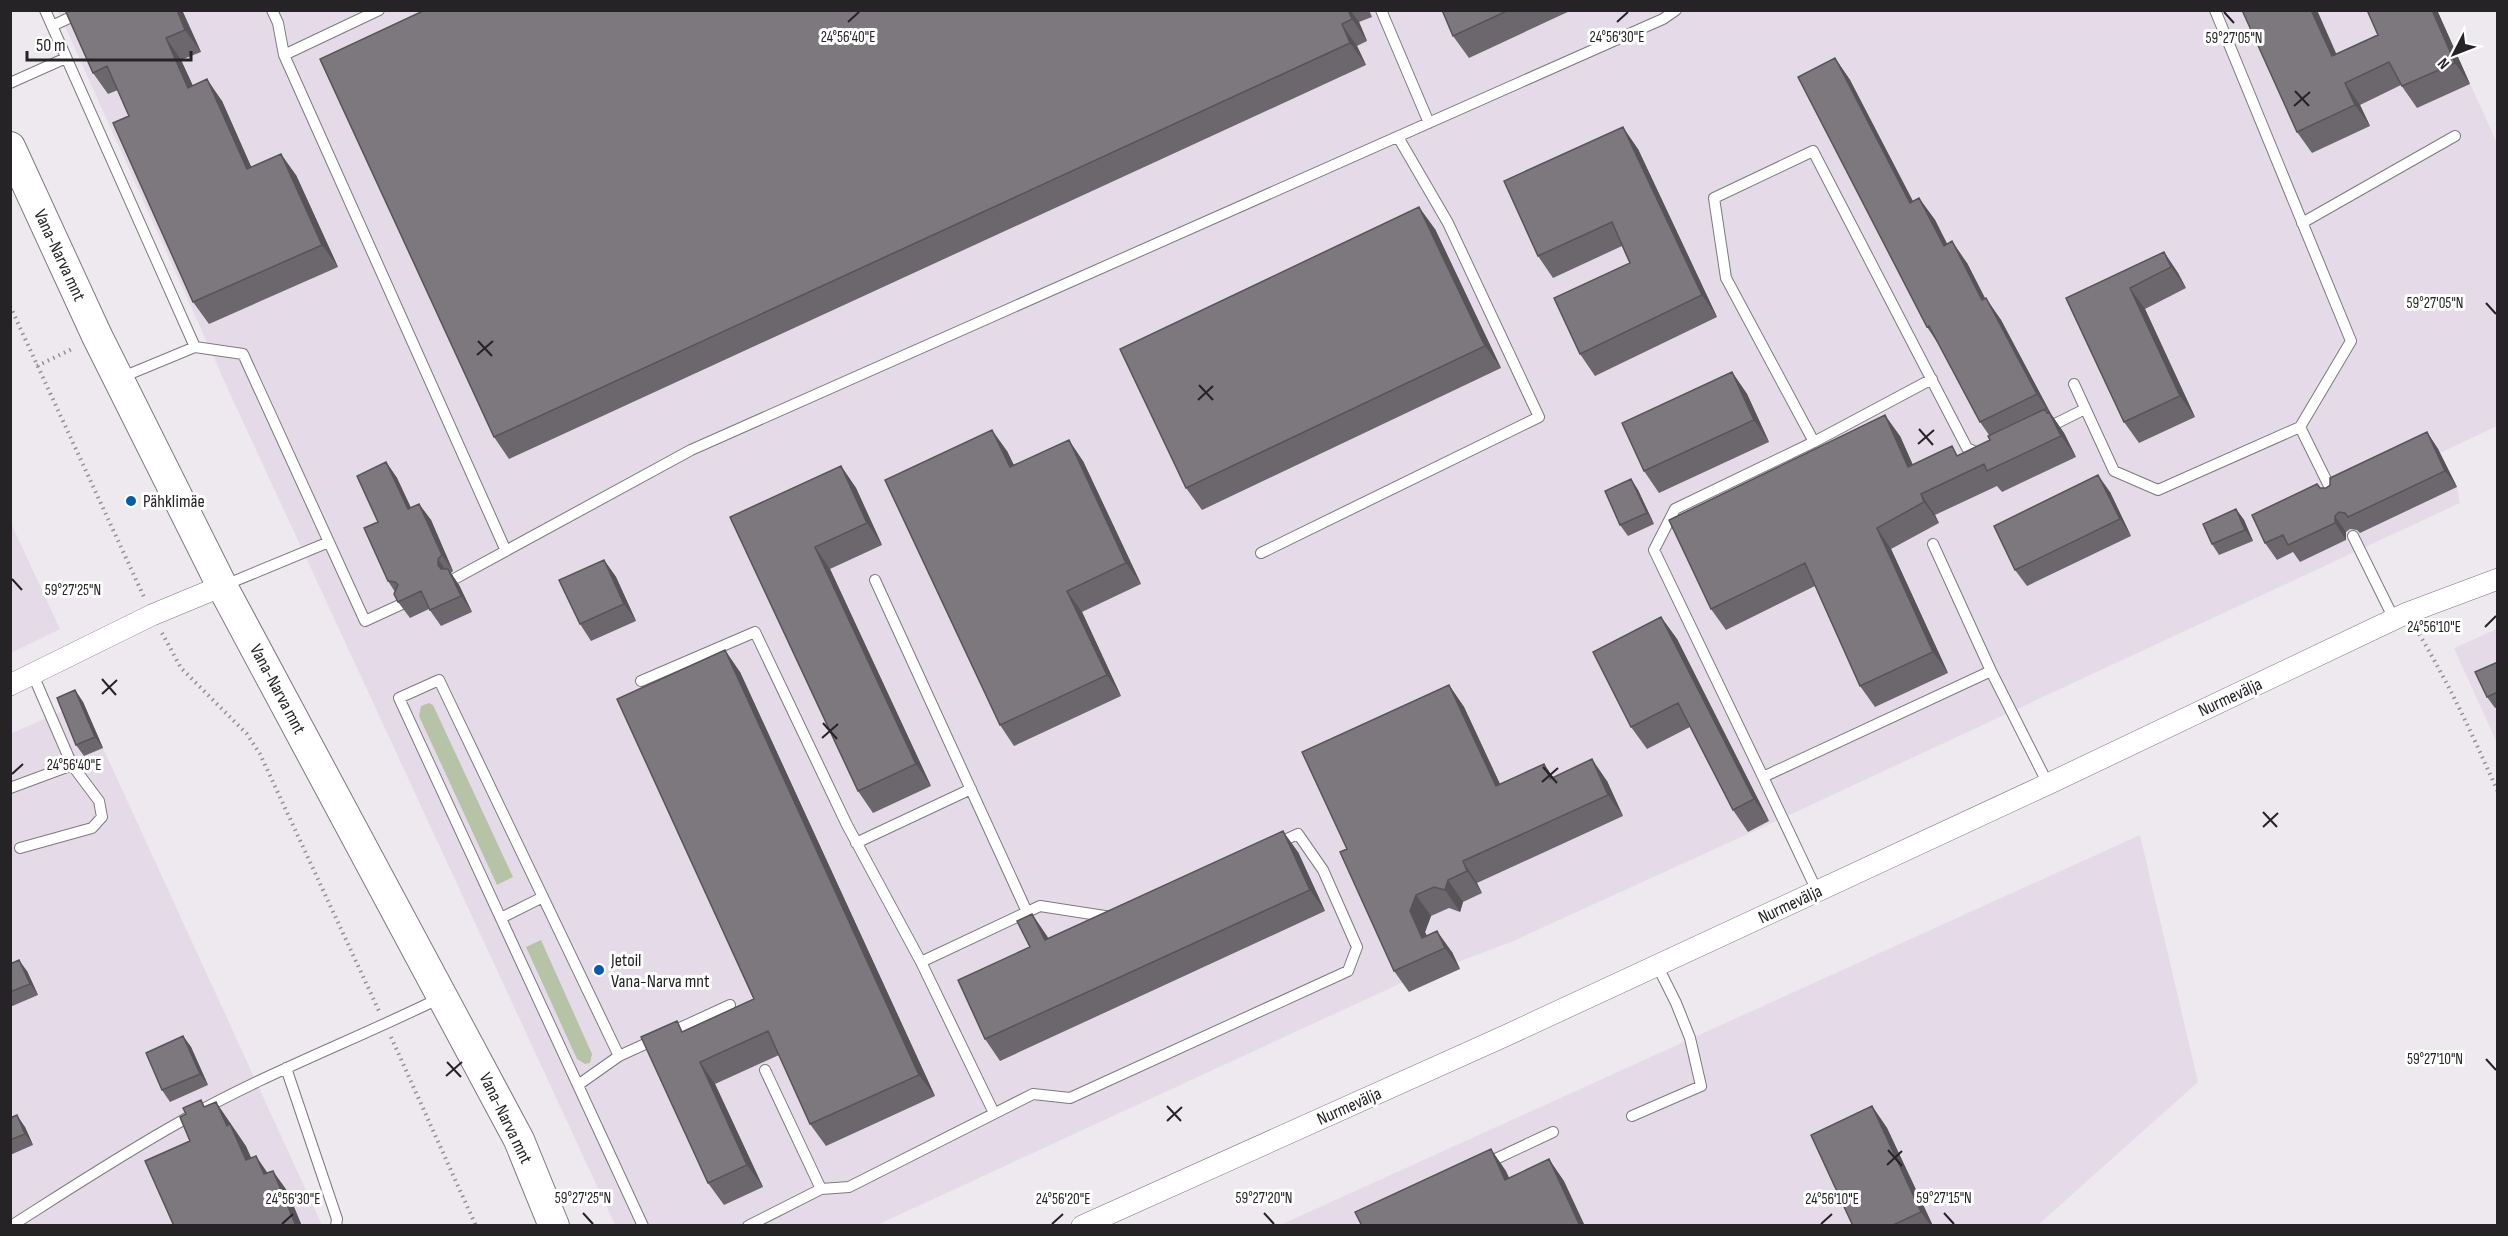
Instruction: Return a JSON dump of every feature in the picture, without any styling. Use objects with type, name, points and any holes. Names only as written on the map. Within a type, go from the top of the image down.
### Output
[{"type":"main road","name":"Vana-Narva mnt","points":[[10,147],[98,336],[222,586],[444,996],[519,1140],[554,1226]]},
{"type":"street","name":"Nurmevälja","points":[[1082,1226],[1505,1036],[2048,784],[2400,616],[2498,579]]},
{"type":"street","points":[[10,686],[152,615],[222,586]]},
{"type":"lane","points":[[45,10],[195,347]]},
{"type":"lane","points":[[52,26],[86,10]]},
{"type":"lane","points":[[272,10],[278,23],[284,55],[506,551]]},
{"type":"lane","points":[[284,55],[379,10]]},
{"type":"lane","points":[[1381,10],[1429,123]]},
{"type":"lane","points":[[456,578],[691,450],[1663,20],[1676,10]]},
{"type":"lane","points":[[2074,384],[2114,471],[2158,490],[2300,428],[2351,341],[2215,10]]},
{"type":"lane","points":[[10,83],[66,58]]},
{"type":"lane","points":[[2302,223],[2455,136]]},
{"type":"lane","points":[[1261,553],[1539,417],[1448,222],[1398,137]]},
{"type":"lane","points":[[1814,442],[1726,278],[1714,198],[1813,152],[1967,448],[1985,457],[1995,452]]},
{"type":"lane","points":[[119,378],[195,347],[243,354],[365,621],[402,604]]},
{"type":"lane","points":[[1817,891],[1654,550],[1675,509],[1814,442],[1932,379]]},
{"type":"lane","points":[[2035,433],[2085,409]]},
{"type":"lane","points":[[2300,428],[2335,498]]},
{"type":"lane","points":[[2353,536],[2400,616]]},
{"type":"lane","points":[[222,586],[329,542]]},
{"type":"lane","points":[[1933,544],[1991,671],[2048,784]]},
{"type":"lane","points":[[874,580],[1027,912]]},
{"type":"lane","points":[[641,681],[755,632],[856,843],[921,962],[994,1113]]},
{"type":"lane","points":[[1763,777],[1991,671]]},
{"type":"lane","points":[[20,848],[92,828],[102,817],[99,801],[72,765],[33,675]]},
{"type":"lane","points":[[619,1056],[440,680],[399,698],[643,1226]]},
{"type":"lane","points":[[10,788],[72,765]]},
{"type":"lane","points":[[856,843],[971,789]]},
{"type":"lane","points":[[748,1226],[821,1189],[849,1187],[1034,1094],[1070,1098],[1348,971],[1357,947],[1323,870],[1298,834],[1266,849]]},
{"type":"lane","points":[[501,918],[543,897]]},
{"type":"lane","points":[[921,962],[1040,906],[1115,918],[1125,913]]},
{"type":"lane","points":[[1632,1116],[1701,1086],[1690,1038],[1657,965]]},
{"type":"lane","points":[[11,1226],[179,1122],[286,1068],[386,1025],[444,996]]},
{"type":"lane","points":[[578,1085],[619,1056],[730,1005]]},
{"type":"lane","points":[[286,1068],[337,1219],[336,1226]]},
{"type":"lane","points":[[765,1070],[821,1189]]},
{"type":"lane","points":[[1479,1166],[1553,1132]]},
{"type":"path","points":[[10,306],[152,615],[181,668],[247,734],[260,754],[386,1025],[476,1226]]},
{"type":"path","points":[[38,366],[84,343]]},
{"type":"path","points":[[2400,616],[2432,655],[2474,738],[2498,792]]},
{"type":"shaded area","points":[[58,11],[2437,11],[2497,143],[2497,426],[2440,453],[2457,487],[2460,503],[1772,823],[1511,942],[1397,985],[877,1225],[615,1225],[232,398]]},
{"type":"shaded area","points":[[11,523],[60,629],[10,653]]},
{"type":"shaded area","points":[[2497,629],[2497,743],[2454,648]]},
{"type":"shaded area","points":[[83,702],[322,1225],[11,1225],[10,734]]},
{"type":"shaded area","points":[[2140,835],[2198,1082],[2038,1225],[1278,1226]]},
{"type":"green space","points":[[429,703],[433,705],[513,877],[497,885],[419,716],[421,706]]},
{"type":"green space","points":[[541,940],[592,1054],[590,1063],[585,1064],[577,1059],[526,947]]},
{"type":"building","points":[[70,10],[177,10],[185,30],[166,38],[188,88],[207,79],[247,169],[281,154],[322,245],[193,302],[113,123],[129,116],[107,66],[93,73],[66,12]]},
{"type":"building","points":[[425,10],[1348,10],[1352,19],[1342,24],[1350,43],[494,437],[320,59]]},
{"type":"building","points":[[1442,10],[1509,10],[1453,36]]},
{"type":"building","points":[[2242,10],[2311,10],[2332,56],[2378,35],[2367,10],[2432,10],[2455,63],[2402,86],[2389,62],[2345,83],[2355,105],[2297,132]]},
{"type":"building","points":[[1835,58],[1910,203],[1919,198],[1944,246],[1952,241],[1982,300],[1986,298],[2037,394],[1980,422],[1929,326],[1927,327],[1798,77]]},
{"type":"building","points":[[1623,127],[1702,295],[1580,354],[1554,298],[1630,263],[1612,222],[1538,256],[1504,181]]},
{"type":"building","points":[[1419,207],[1485,346],[1186,488],[1120,349]]},
{"type":"building","points":[[2164,252],[2171,267],[2130,288],[2180,396],[2124,422],[2066,298]]},
{"type":"building","points":[[1732,372],[1754,420],[1644,471],[1622,423]]},
{"type":"building","points":[[2045,409],[2047,413],[2049,412],[2061,436],[1987,471],[1984,464],[1921,494],[1924,502],[1877,528],[1933,652],[1860,686],[1805,563],[1711,609],[1669,520],[1885,415],[1908,467],[1952,446],[1957,456],[1990,440],[1988,436]]},
{"type":"building","points":[[992,430],[1010,467],[1069,440],[1126,563],[1067,591],[1107,675],[1000,725],[885,480]]},
{"type":"building","points":[[2427,432],[2445,471],[2348,517],[2345,513],[2339,512],[2335,516],[2335,523],[2288,545],[2283,535],[2265,543],[2252,515],[2317,484],[2320,488],[2326,488],[2330,485],[2330,478]]},
{"type":"building","points":[[386,462],[408,509],[419,504],[442,555],[438,559],[438,565],[441,569],[448,569],[461,596],[430,610],[421,591],[398,602],[394,594],[398,585],[388,581],[364,528],[378,522],[357,476]]},
{"type":"building","points":[[841,466],[867,523],[815,547],[916,764],[858,791],[730,517]]},
{"type":"building","points":[[2098,475],[2120,519],[2015,570],[1994,526]]},
{"type":"building","points":[[1631,479],[1647,513],[1620,525],[1605,491]]},
{"type":"building","points":[[2236,509],[2245,530],[2212,544],[2203,524]]},
{"type":"building","points":[[604,560],[624,604],[580,624],[559,580]]},
{"type":"building","points":[[1661,617],[1754,799],[1733,810],[1678,703],[1631,727],[1593,652]]},
{"type":"building","points":[[725,650],[919,1075],[810,1124],[768,1031],[700,1062],[747,1165],[708,1183],[641,1037],[677,1021],[682,1032],[754,999],[617,699]]},
{"type":"building","points":[[2498,662],[2498,692],[2487,697],[2475,672]]},
{"type":"building","points":[[1449,685],[1496,786],[1544,764],[1550,779],[1592,759],[1608,795],[1463,861],[1467,871],[1448,880],[1445,890],[1434,887],[1416,895],[1410,911],[1422,938],[1437,931],[1445,948],[1394,971],[1340,852],[1347,849],[1302,752]]},
{"type":"building","points":[[75,690],[95,737],[76,745],[57,698]]},
{"type":"building","points":[[1283,831],[1310,890],[985,1039],[958,980],[1030,947],[1017,921],[1032,914],[1045,940]]},
{"type":"building","points":[[19,960],[30,984],[10,992],[10,964]]},
{"type":"building","points":[[183,1036],[200,1074],[162,1090],[146,1053]]},
{"type":"building","points":[[201,1100],[204,1107],[216,1102],[227,1126],[230,1124],[246,1160],[256,1156],[264,1174],[273,1171],[296,1226],[174,1226],[145,1161],[190,1141],[180,1117],[186,1114],[183,1108]]},
{"type":"building","points":[[1872,1106],[1921,1212],[1891,1226],[1853,1226],[1811,1135]]},
{"type":"building","points":[[17,1115],[25,1134],[10,1140],[10,1118]]},
{"type":"building","points":[[1491,1149],[1505,1180],[1549,1159],[1580,1226],[1362,1226],[1355,1212]]},
{"type":"place","name":"Pähklimäe","points":[[131,501]]},
{"type":"place","name":"Jetoil Vana-Narva mnt","points":[[599,970]]}]
